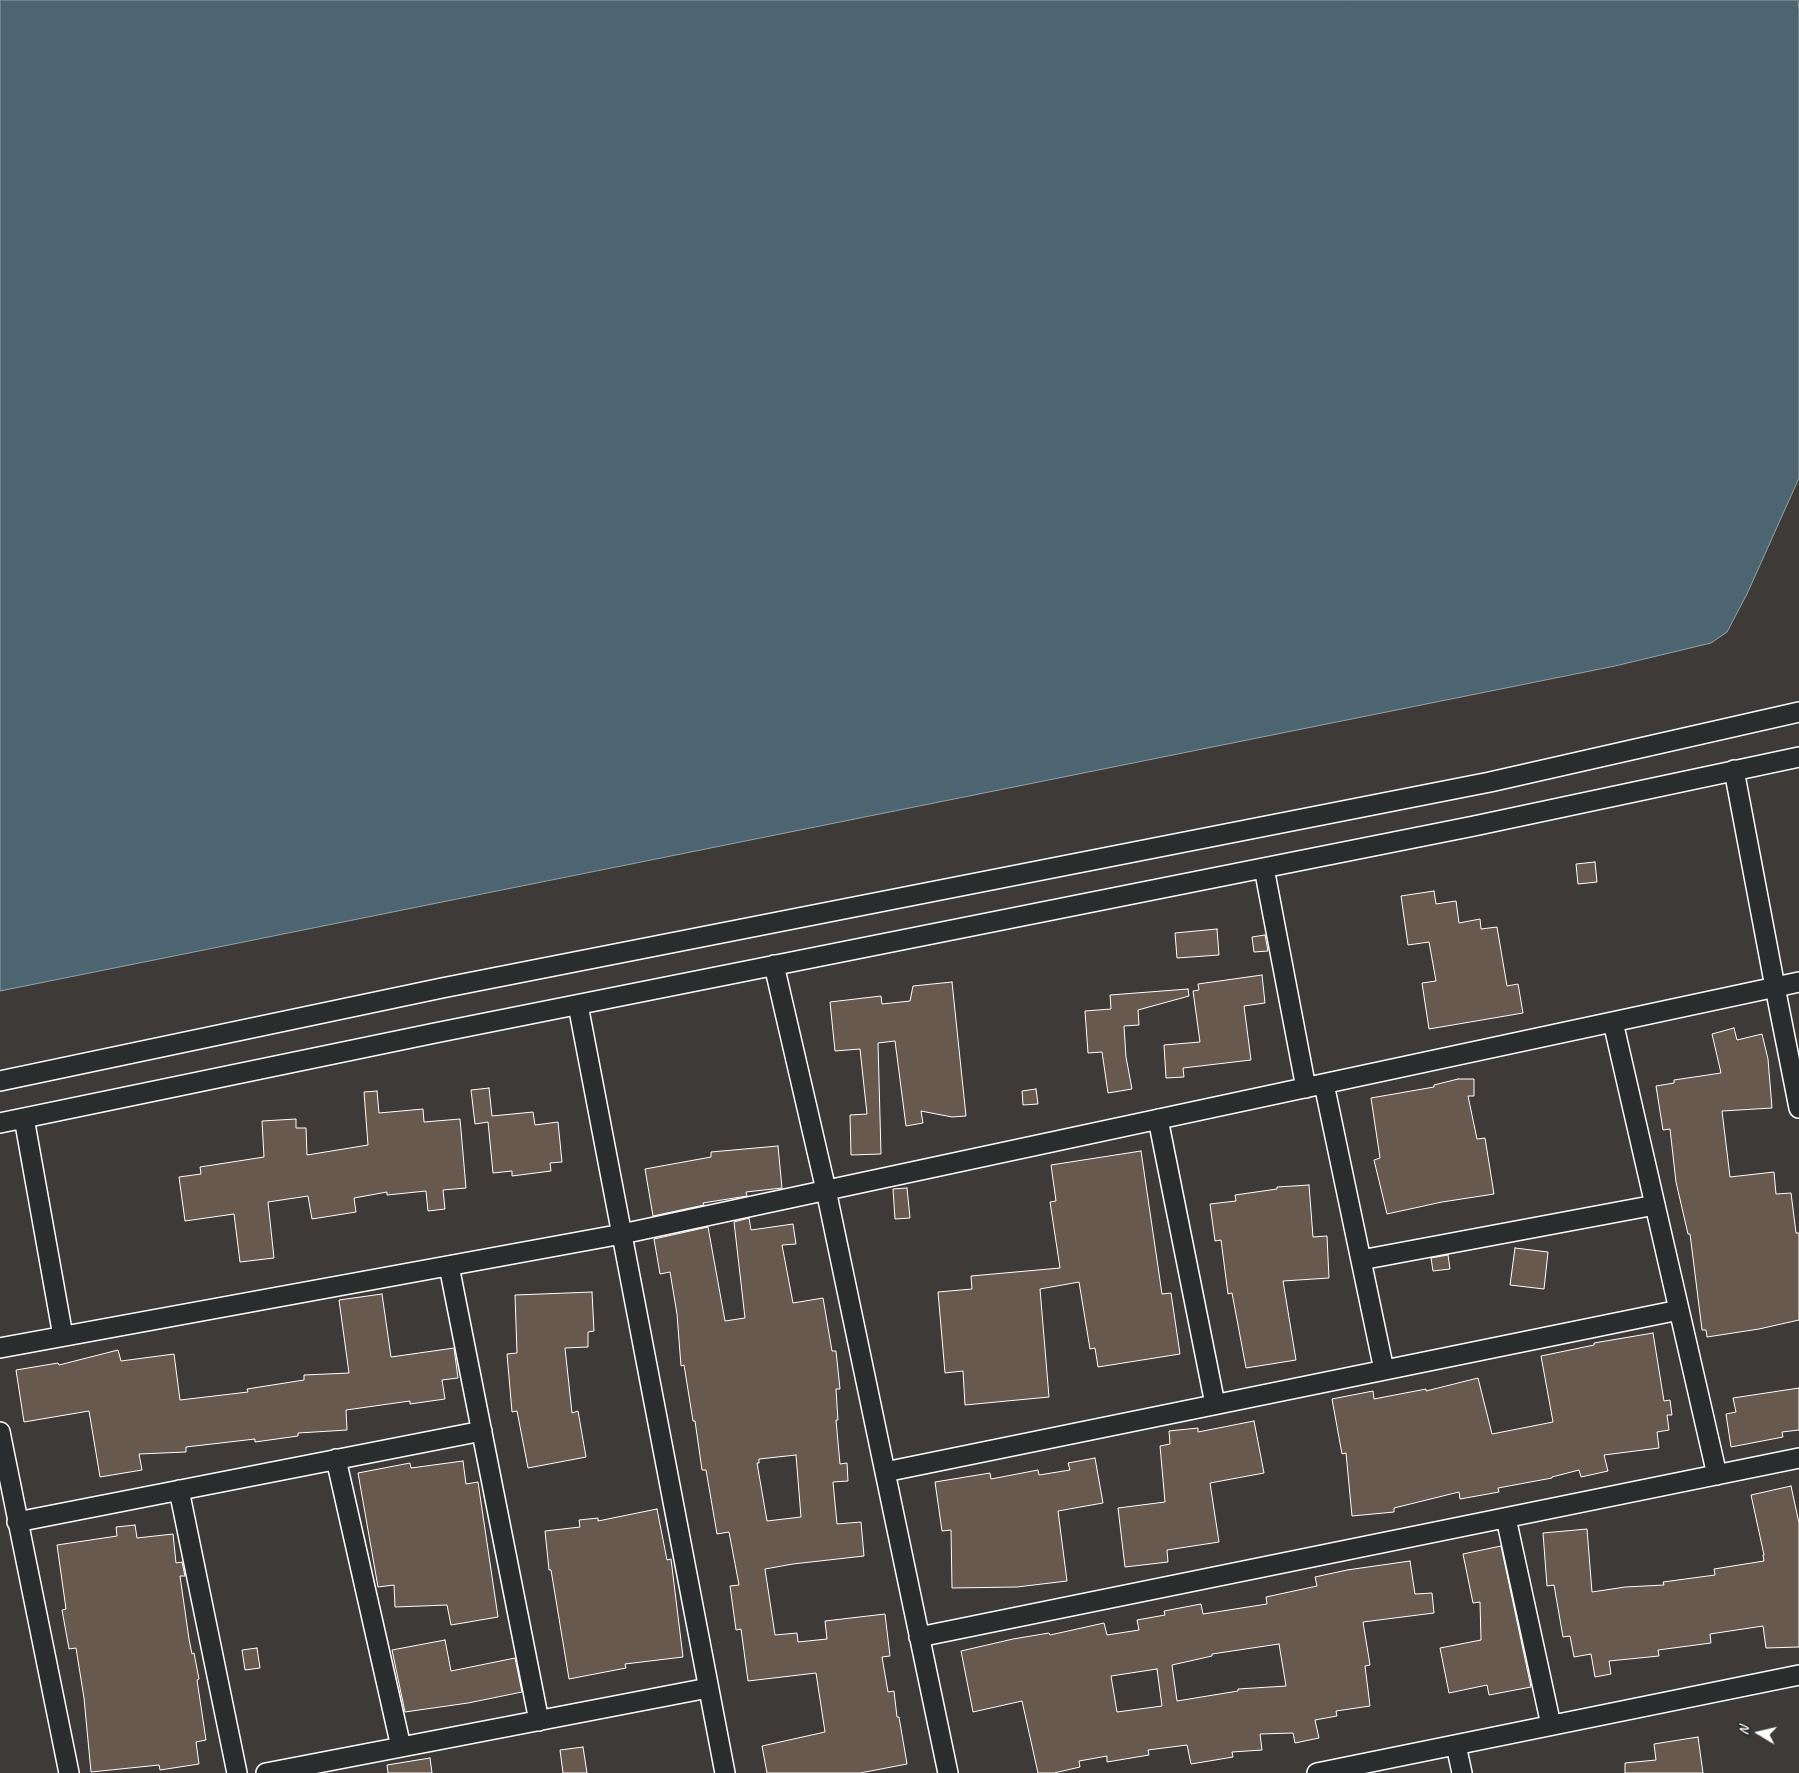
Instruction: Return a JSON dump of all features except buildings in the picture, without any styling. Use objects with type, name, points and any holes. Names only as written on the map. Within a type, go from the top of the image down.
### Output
[{"type":"street","points":[[0,1081],[442,988],[1480,784],[1799,712]]},
{"type":"street","points":[[0,1123],[774,965],[1474,826],[1799,757]]},
{"type":"street","points":[[1734,770],[1799,1108]]},
{"type":"street","points":[[1264,868],[1306,1088]]},
{"type":"street","points":[[774,965],[826,1190],[948,1773]]},
{"type":"street","points":[[0,1348],[622,1234],[1799,982]]},
{"type":"street","points":[[578,1005],[725,1773]]},
{"type":"street","points":[[1613,1022],[1717,1475]]},
{"type":"street","points":[[1324,1084],[1384,1370]]},
{"type":"street","points":[[24,1118],[64,1336]]},
{"type":"street","points":[[1158,1119],[1214,1404]]},
{"type":"street","points":[[1361,1260],[1655,1205]]},
{"type":"street","points":[[449,1266],[539,1721]]},
{"type":"street","points":[[885,1472],[1679,1310]]},
{"type":"street","points":[[17,1522],[482,1430]]},
{"type":"street","points":[[0,1432],[69,1773]]},
{"type":"street","points":[[919,1637],[1799,1458]]},
{"type":"street","points":[[336,1459],[400,1747]]},
{"type":"street","points":[[179,1490],[237,1773]]},
{"type":"street","points":[[1506,1518],[1551,1725]]},
{"type":"street","points":[[1317,1773],[1799,1675]]},
{"type":"street","points":[[266,1773],[302,1770],[400,1747],[708,1688]]},
{"type":"street","points":[[1456,1745],[1462,1773]]},
{"type":"water","points":[[0,0],[1798,0],[1799,478],[1747,594],[1727,632],[1711,643],[1615,666],[0,991]]}]
